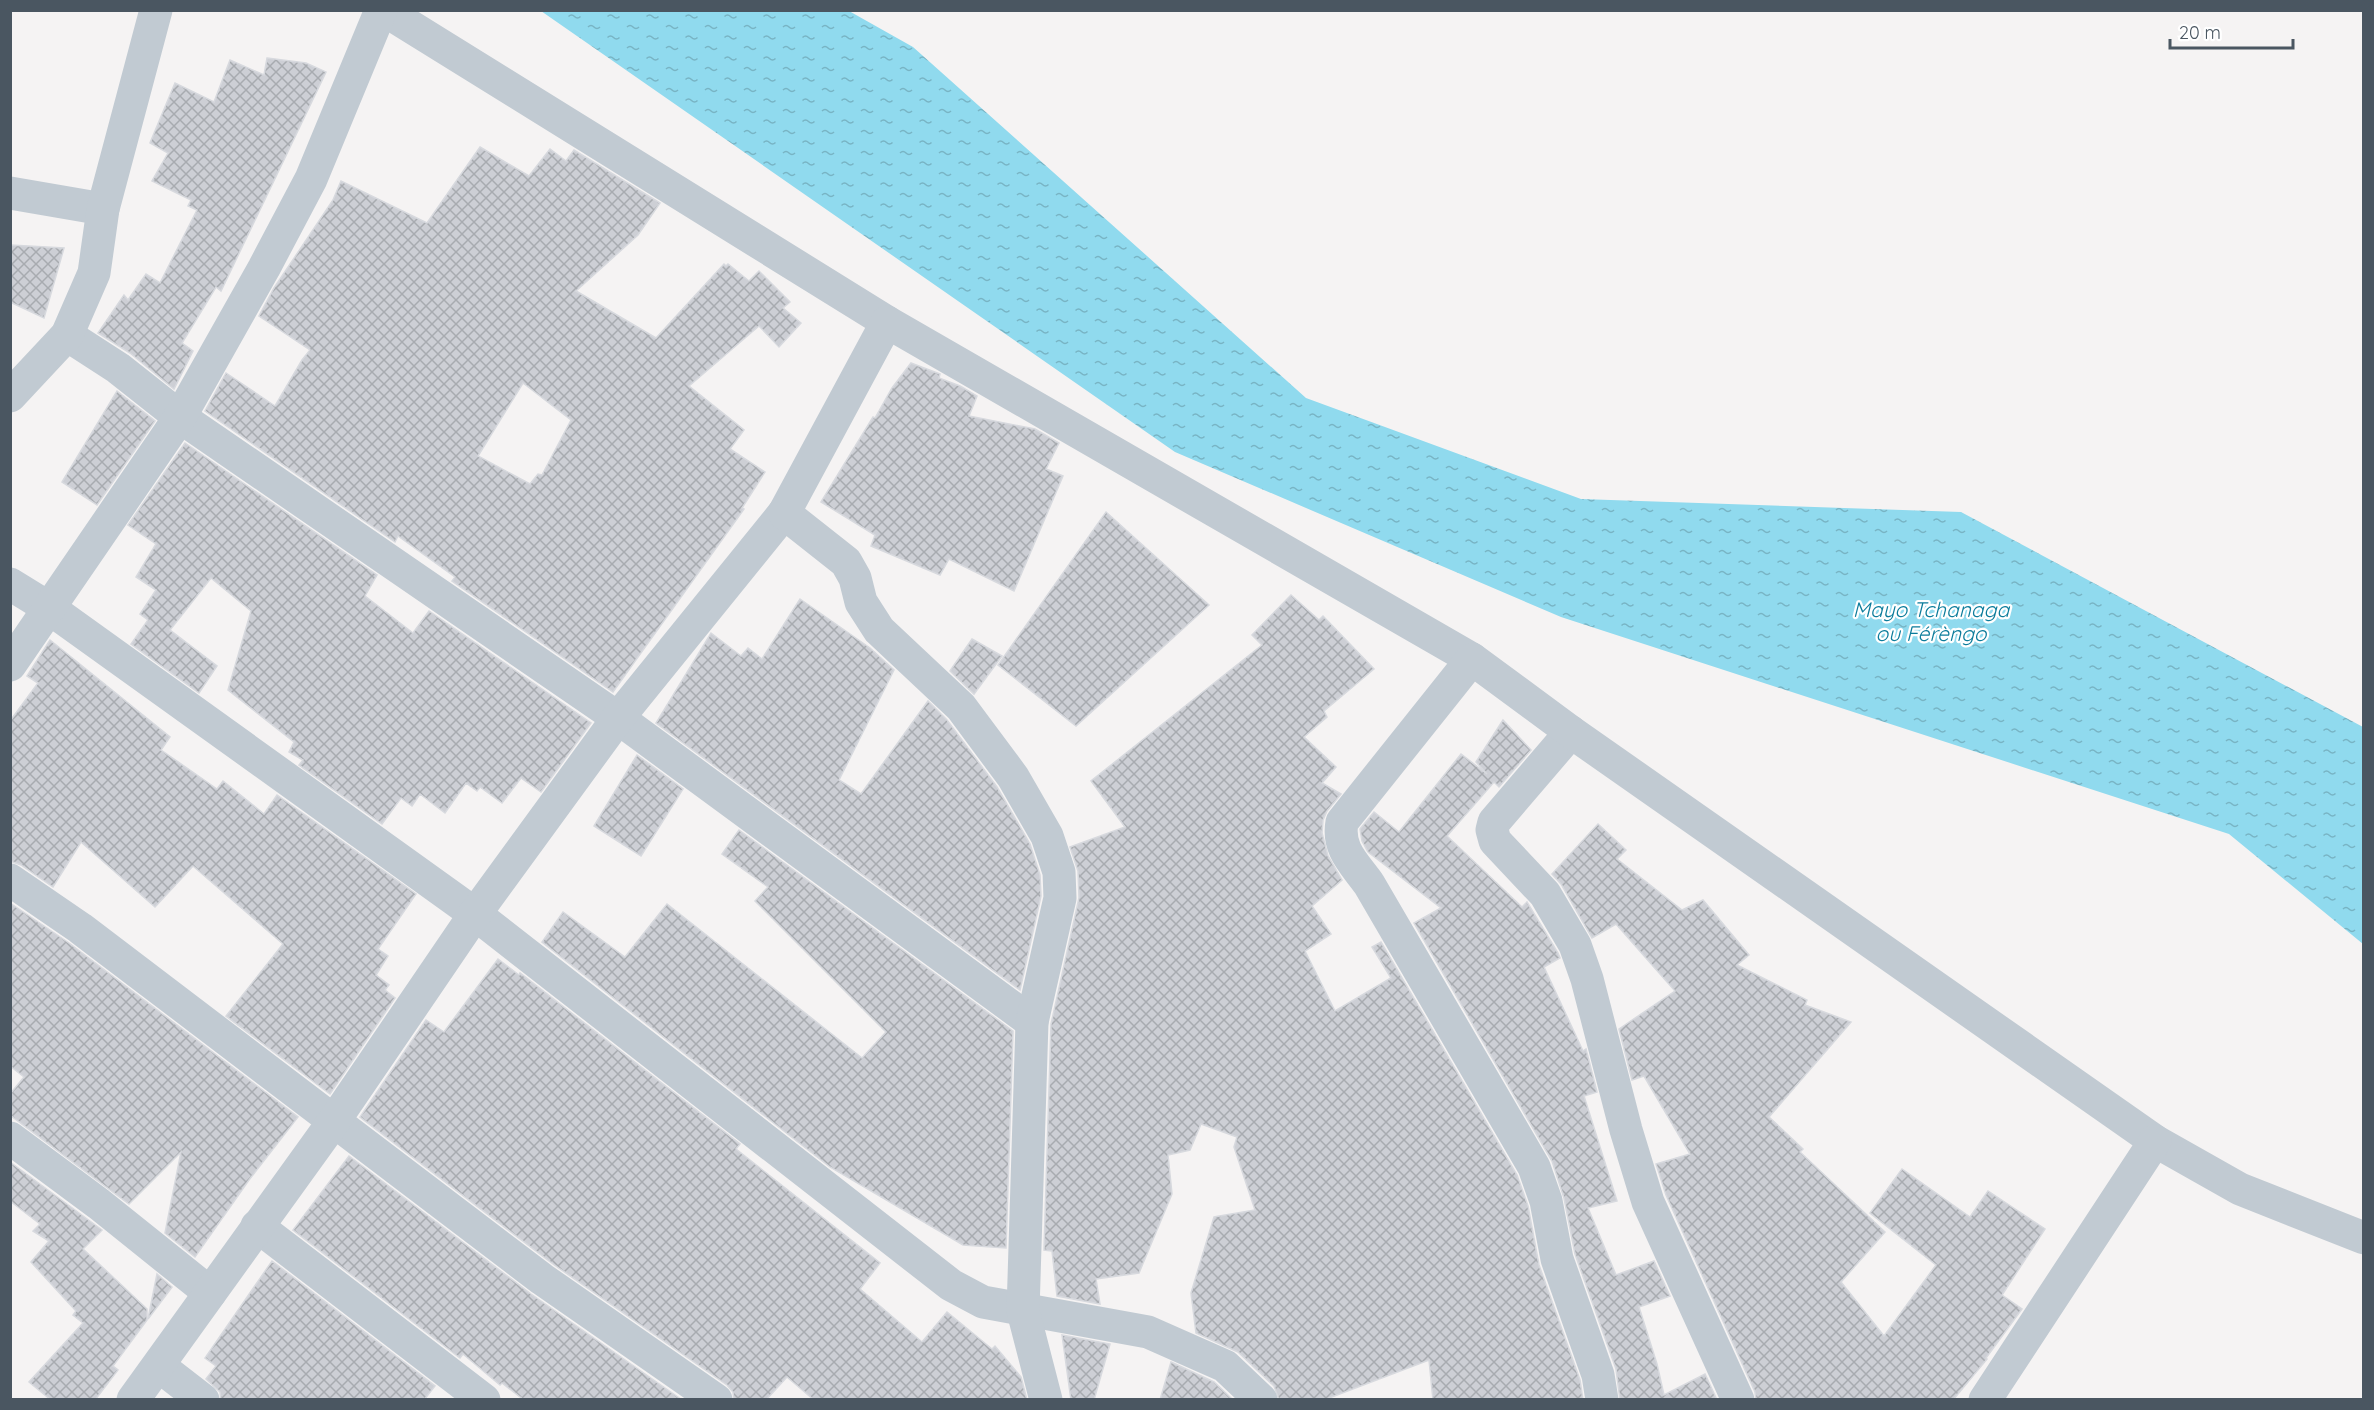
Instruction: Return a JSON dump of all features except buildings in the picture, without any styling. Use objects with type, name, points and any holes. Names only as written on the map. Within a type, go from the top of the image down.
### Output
[{"type":"street","points":[[10,396],[67,335],[94,273],[103,209],[156,10]]},
{"type":"street","points":[[10,665],[180,417],[311,179],[382,10],[887,322],[1472,659],[1571,732],[2154,1140],[2240,1189],[2364,1238]]},
{"type":"street","points":[[10,194],[103,209]]},
{"type":"street","points":[[133,1400],[334,1121],[475,914],[618,718],[784,513],[887,322]]},
{"type":"street","points":[[67,335],[118,368],[180,417],[618,718],[1032,1022]]},
{"type":"street","points":[[784,513],[846,562],[855,578],[861,602],[879,630],[961,708],[1013,777],[1047,836],[1059,872],[1060,898],[1032,1022],[1023,1311],[1046,1400]]},
{"type":"street","points":[[10,584],[50,608],[475,914],[951,1285],[983,1302],[1148,1332],[1225,1366],[1261,1400]]},
{"type":"street","points":[[1472,659],[1342,822],[1339,835],[1343,848],[1369,884],[1534,1167],[1546,1201],[1557,1259],[1598,1375],[1602,1400]]},
{"type":"street","points":[[1571,732],[1494,822],[1492,830],[1495,841],[1545,894],[1575,945],[1587,979],[1626,1130],[1648,1202],[1738,1400]]},
{"type":"street","points":[[10,880],[80,928],[542,1278],[716,1400]]},
{"type":"street","points":[[10,1138],[99,1204],[210,1293]]},
{"type":"street","points":[[1985,1400],[2154,1140]]},
{"type":"street","points":[[257,1226],[484,1400]]},
{"type":"street","points":[[159,1366],[203,1400]]},
{"type":"water","name":"Mayo Tchanaga ou Férèngo","points":[[541,11],[849,11],[913,47],[1306,398],[1581,499],[1961,512],[2363,727],[2363,944],[2229,834],[1561,617],[1175,452]]}]
